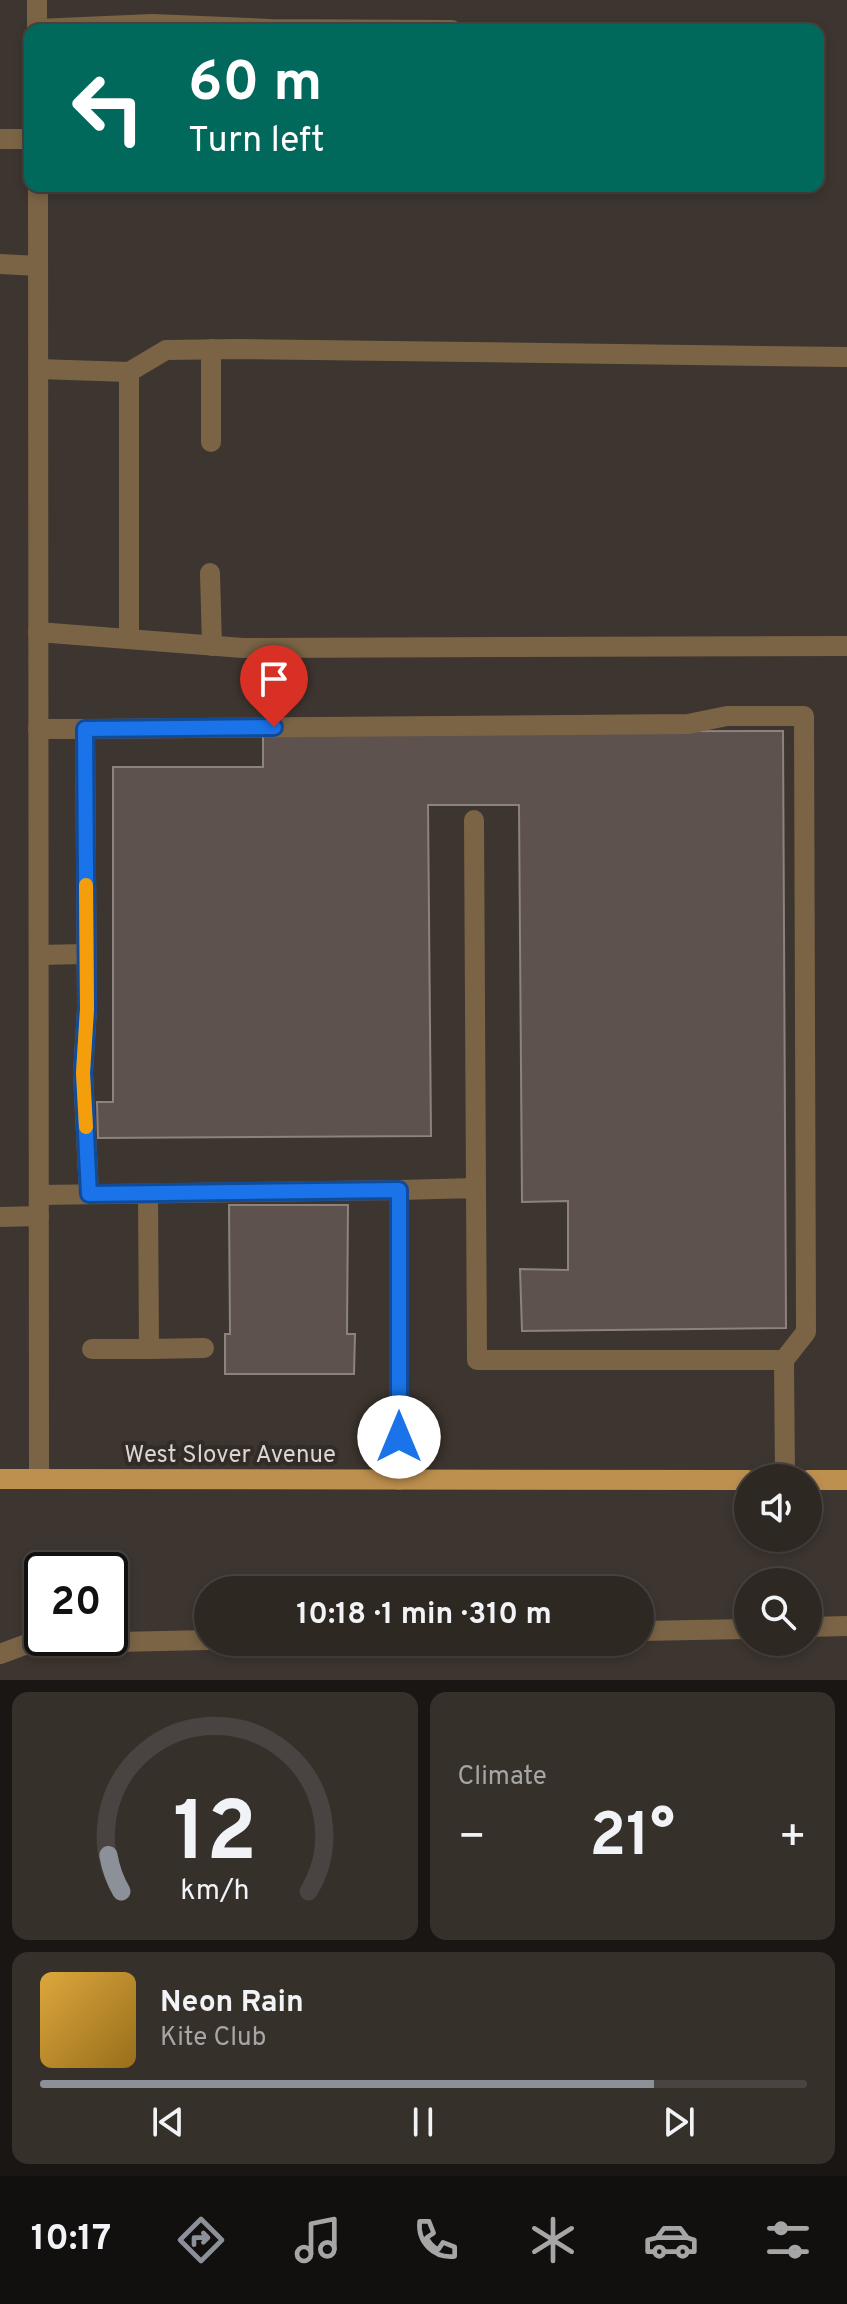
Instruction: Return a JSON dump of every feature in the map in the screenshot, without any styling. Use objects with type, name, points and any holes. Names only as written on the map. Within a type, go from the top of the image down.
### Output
[{"type":"main road","name":"West Slover Avenue","points":[[0,1479],[734,1480]]},
{"type":"main road","points":[[822,1480],[847,1480]]},
{"type":"street","points":[[37,0],[37,24]]},
{"type":"street","points":[[0,139],[24,139]]},
{"type":"street","points":[[38,192],[39,1479]]},
{"type":"street","points":[[0,264],[38,266]]},
{"type":"street","points":[[38,369],[129,372],[166,350],[211,349],[847,357]]},
{"type":"street","points":[[211,349],[211,442]]},
{"type":"street","points":[[129,372],[129,639]]},
{"type":"street","points":[[210,573],[212,646]]},
{"type":"street","points":[[38,632],[243,648],[847,646]]},
{"type":"street","points":[[38,729],[688,724],[727,716],[804,716],[806,1332],[784,1360],[785,1464]]},
{"type":"street","points":[[85,729],[87,1009],[83,1073],[89,1194]]},
{"type":"street","points":[[474,820],[477,1360],[784,1360]]},
{"type":"street","points":[[39,955],[86,954]]},
{"type":"street","points":[[39,1195],[476,1188]]},
{"type":"street","points":[[399,1190],[399,1480]]},
{"type":"street","points":[[148,1194],[149,1349]]},
{"type":"street","points":[[0,1217],[39,1216]]},
{"type":"street","points":[[92,1349],[204,1348]]},
{"type":"street","points":[[822,1627],[847,1626]]},
{"type":"street","points":[[654,1631],[734,1629]]},
{"type":"street","points":[[0,1654],[27,1644],[194,1640]]},
{"type":"building","points":[[783,731],[786,1328],[522,1331],[520,1269],[568,1270],[568,1201],[522,1202],[519,805],[428,805],[431,1136],[98,1138],[97,1102],[113,1102],[113,767],[263,767],[263,732]]},
{"type":"building","points":[[229,1205],[348,1205],[347,1334],[355,1334],[354,1374],[225,1374],[225,1334],[230,1334]]},
{"type":"slow traffic","points":[[86,885],[87,1009],[83,1073],[86,1127]]},
{"type":"route","points":[[274,727],[85,729],[87,1009],[83,1073],[89,1194],[399,1190],[399,1437]]}]
